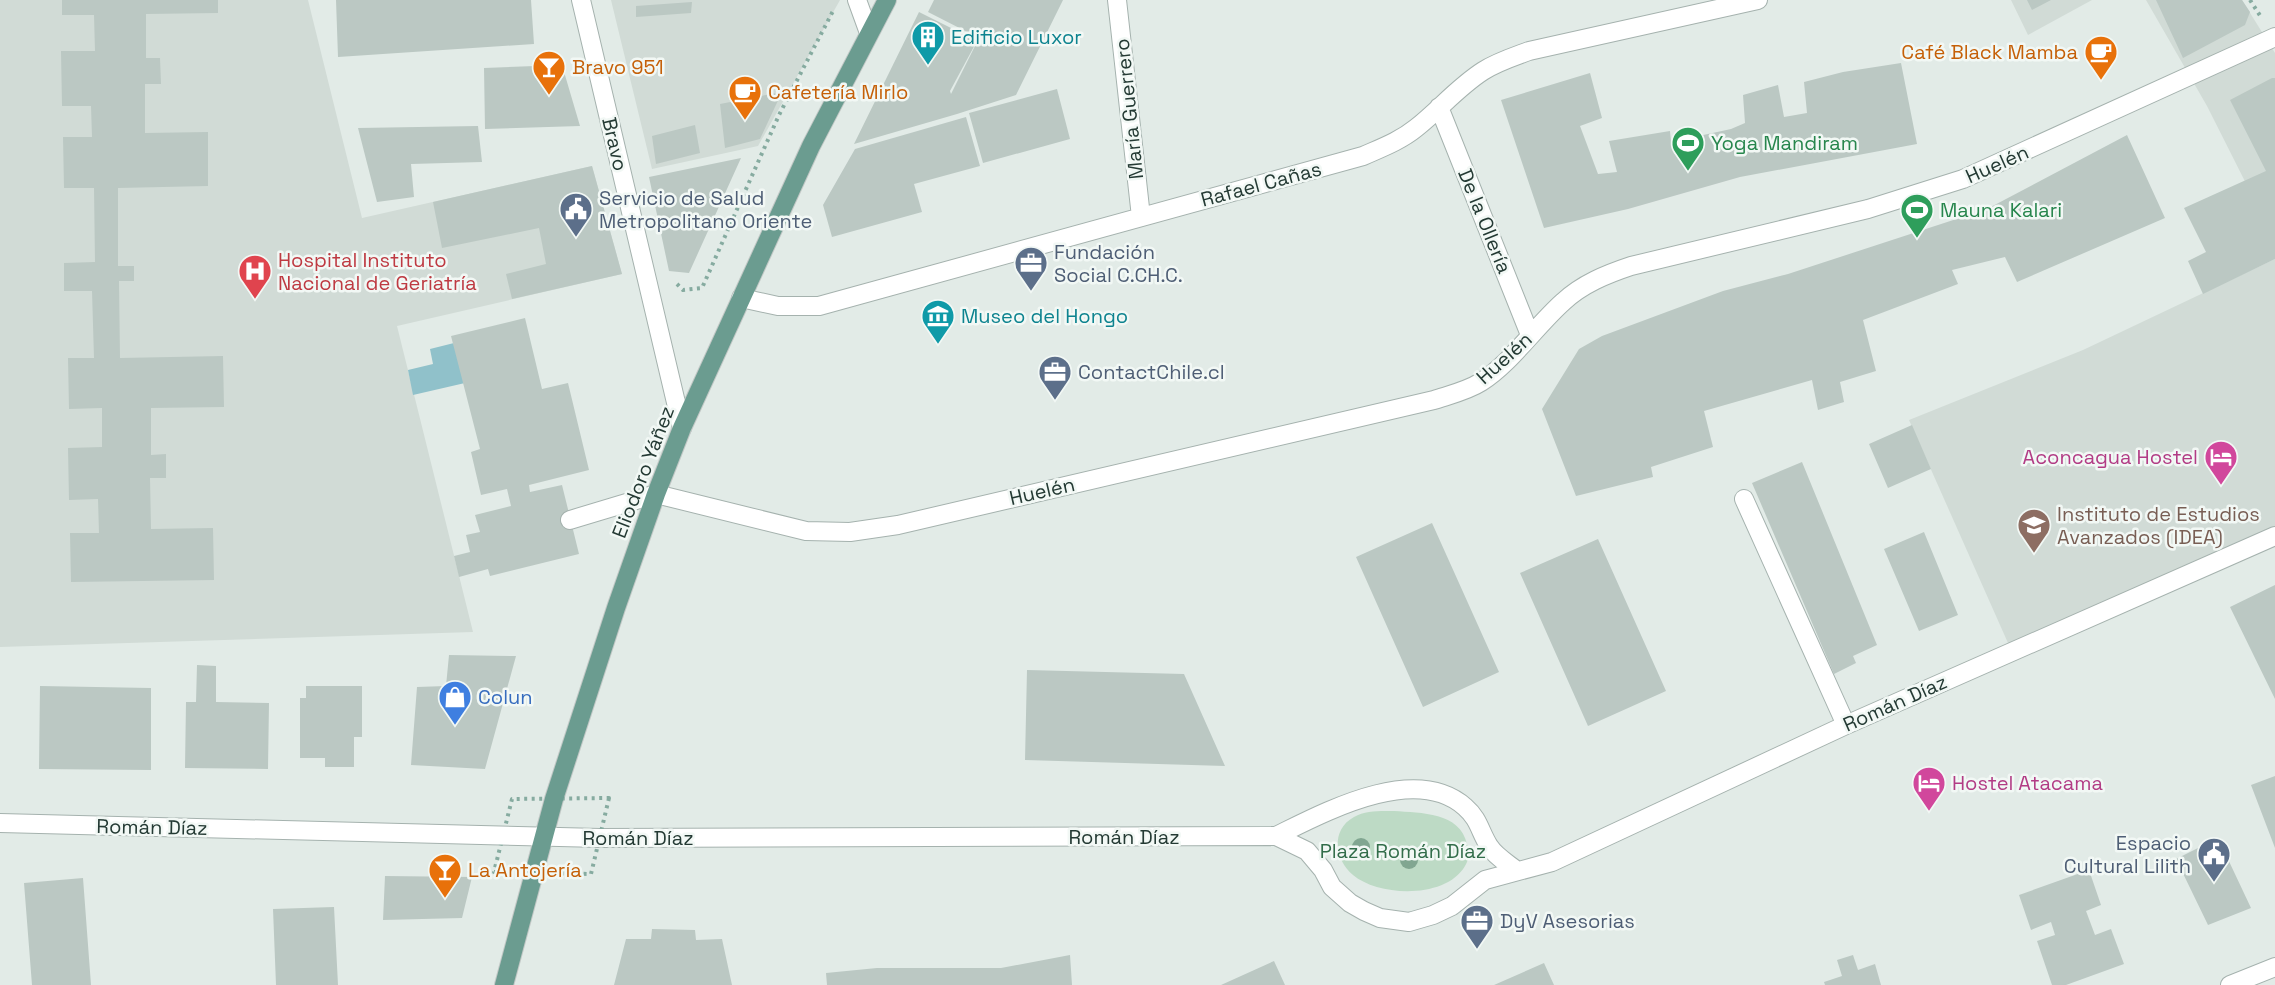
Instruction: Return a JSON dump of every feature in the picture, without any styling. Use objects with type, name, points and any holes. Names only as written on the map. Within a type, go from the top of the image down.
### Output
[{"type":"main road","name":"Eliodoro Yáñez","points":[[504,985],[543,837],[612,619],[656,494],[682,429],[811,146],[887,0]]},
{"type":"street","name":"Bravo","points":[[581,0],[682,429]]},
{"type":"street","points":[[857,0],[869,33]]},
{"type":"street","name":"María Guerrero","points":[[1117,0],[1142,217]]},
{"type":"street","name":"Rafael Cañas","points":[[741,298],[778,306],[819,306],[1363,156],[1408,133],[1485,70],[1529,51],[1758,0]]},
{"type":"street","name":"Huelén","points":[[656,494],[806,531],[850,532],[898,525],[1434,400],[1481,382],[1564,300],[1608,274],[1631,266],[1868,209],[1963,180],[2275,37]]},
{"type":"street","name":"De la Ollería","points":[[1439,107],[1530,335]]},
{"type":"street","points":[[570,520],[656,494]]},
{"type":"street","points":[[1744,499],[1846,725]]},
{"type":"street","name":"Román Díaz","points":[[1276,836],[1307,851],[1323,870],[1332,887],[1350,903],[1380,918],[1409,922],[1434,915],[1452,906],[1485,880],[1552,862],[1846,725],[2275,536]]},
{"type":"street","name":"Román Díaz","points":[[0,823],[618,838],[1276,836],[1353,800],[1373,794],[1419,789],[1451,797],[1466,807],[1481,825],[1489,845],[1516,870]]},
{"type":"street","points":[[2230,985],[2275,967]]},
{"type":"path","points":[[675,283],[683,290],[702,288],[779,115],[834,10]]},
{"type":"shaded area","name":"Hospital Instituto Nacional de Geriatría","points":[[0,0],[308,0],[362,218],[592,166],[622,274],[397,326],[473,632],[0,647]]},
{"type":"shaded area","points":[[611,0],[840,0],[758,146],[652,169]]},
{"type":"shaded area","points":[[2011,0],[2092,0],[2028,35]]},
{"type":"shaded area","points":[[2146,0],[2242,0],[2275,53],[2275,241],[2207,106]]},
{"type":"shaded area","points":[[2275,259],[2275,536],[2012,652],[1909,420],[2083,350]]},
{"type":"green space","name":"Plaza Román Díaz","points":[[1394,811],[1438,816],[1448,820],[1463,833],[1469,855],[1465,866],[1456,877],[1428,889],[1395,891],[1364,882],[1347,869],[1339,853],[1338,837],[1341,829],[1354,817],[1363,813]]},
{"type":"water","points":[[454,343],[465,383],[413,395],[408,370],[433,364],[430,349]]},
{"type":"building","points":[[62,0],[218,0],[218,13],[146,14],[146,58],[160,58],[161,84],[145,84],[145,133],[208,132],[208,186],[118,188],[118,266],[134,266],[134,281],[119,281],[120,358],[223,356],[224,407],[151,408],[151,455],[166,454],[166,478],[150,478],[151,529],[213,528],[214,580],[71,582],[70,533],[99,533],[98,499],[69,500],[68,448],[102,447],[102,408],[69,409],[68,358],[94,358],[92,291],[64,291],[64,263],[95,262],[94,188],[64,188],[63,137],[92,137],[91,106],[62,106],[61,51],[95,51],[94,15],[62,15]]},
{"type":"building","points":[[336,0],[531,0],[534,44],[338,57]]},
{"type":"building","points":[[934,0],[1063,0],[1016,95],[854,144],[919,12],[977,41],[950,91],[951,94],[979,38],[928,12]]},
{"type":"building","points":[[2027,0],[2051,0],[2032,10]]},
{"type":"building","points":[[2156,0],[2242,0],[2250,12],[2245,25],[2183,58]]},
{"type":"building","points":[[692,2],[691,13],[636,17],[636,6]]},
{"type":"building","points":[[1901,63],[1917,144],[1740,177],[1628,209],[1544,228],[1501,100],[1590,73],[1602,118],[1580,126],[1598,174],[1617,172],[1609,141],[1670,131],[1671,142],[1731,129],[1745,123],[1743,95],[1778,85],[1784,117],[1807,113],[1804,82],[1843,72]]},
{"type":"building","points":[[562,65],[580,126],[485,129],[484,68]]},
{"type":"building","points":[[2275,78],[2275,259],[2203,294],[2188,261],[2206,252],[2184,208],[2266,171],[2230,100]]},
{"type":"building","points":[[1057,89],[1070,139],[983,163],[969,113]]},
{"type":"building","name":"Cafetería Mirlo","points":[[782,92],[760,139],[725,148],[720,104]]},
{"type":"building","points":[[966,117],[980,166],[914,184],[922,212],[832,237],[823,205],[855,149]]},
{"type":"building","points":[[695,125],[700,153],[656,164],[652,136]]},
{"type":"building","points":[[478,126],[482,162],[411,164],[414,197],[377,202],[358,128]]},
{"type":"building","points":[[2127,135],[2165,218],[2017,282],[2005,257],[1952,270],[1958,284],[1863,320],[1876,371],[1840,382],[1844,402],[1818,410],[1812,380],[1704,411],[1713,447],[1651,467],[1653,477],[1576,496],[1542,409],[1579,349],[1602,336],[1723,291],[1788,274],[1987,209]]},
{"type":"building","points":[[741,158],[689,273],[669,271],[649,177]]},
{"type":"building","name":"Servicio de Salud Metropolitano Oriente","points":[[592,166],[622,274],[512,299],[506,274],[546,264],[539,228],[442,248],[433,202]]},
{"type":"building","points":[[525,318],[542,389],[568,383],[589,470],[529,485],[530,492],[562,485],[579,554],[490,576],[488,569],[459,577],[454,556],[470,552],[466,535],[480,532],[475,515],[511,506],[507,489],[481,495],[471,452],[480,449],[451,336]]},
{"type":"building","points":[[1912,425],[1931,469],[1888,488],[1869,444]]},
{"type":"building","points":[[1802,462],[1877,645],[1853,656],[1856,663],[1834,674],[1752,483]]},
{"type":"building","points":[[1432,523],[1499,672],[1423,707],[1356,557]]},
{"type":"building","points":[[1924,532],[1958,615],[1919,631],[1884,549]]},
{"type":"building","points":[[1598,539],[1666,691],[1588,726],[1520,573]]},
{"type":"building","points":[[2275,585],[2275,699],[2230,607]]},
{"type":"building","name":"Colun","points":[[449,655],[516,656],[485,769],[411,765],[417,687],[446,686]]},
{"type":"building","points":[[197,665],[216,666],[216,702],[269,703],[268,769],[185,768],[186,702],[196,702]]},
{"type":"building","points":[[1027,670],[1184,674],[1225,766],[1025,760]]},
{"type":"building","points":[[40,686],[151,688],[151,770],[39,769]]},
{"type":"building","points":[[306,686],[362,686],[362,737],[354,737],[354,767],[325,767],[325,758],[300,758],[300,698],[306,698]]},
{"type":"building","points":[[2275,776],[2275,848],[2251,785]]},
{"type":"building","name":"Espacio Cultural Lilith","points":[[2218,838],[2251,908],[2208,925],[2176,859]]},
{"type":"building","points":[[2089,870],[2101,905],[2086,911],[2095,935],[2111,929],[2124,964],[2066,985],[2052,985],[2037,941],[2055,935],[2051,922],[2031,930],[2019,895]]},
{"type":"building","points":[[385,876],[472,877],[462,918],[383,920]]},
{"type":"building","points":[[83,878],[91,985],[32,985],[24,883]]},
{"type":"building","points":[[334,907],[338,985],[276,985],[273,909]]},
{"type":"building","points":[[652,929],[695,930],[696,940],[722,939],[732,985],[614,985],[626,939],[651,939]]},
{"type":"building","points":[[1070,955],[1072,985],[827,985],[826,973],[877,968],[1001,968]]},
{"type":"building","points":[[1853,955],[1858,970],[1875,964],[1881,985],[1825,985],[1824,982],[1842,976],[1837,960]]},
{"type":"building","points":[[1274,961],[1285,985],[1221,985]]},
{"type":"building","points":[[1544,963],[1554,985],[1494,985]]},
{"type":"place","name":"Edificio Luxor","points":[[928,66]]},
{"type":"place","name":"Café Black Mamba","points":[[2101,81]]},
{"type":"place","name":"Bravo 951","points":[[549,96]]},
{"type":"place","name":"Cafetería Mirlo","points":[[745,121]]},
{"type":"place","name":"Yoga Mandiram","points":[[1688,172]]},
{"type":"place","name":"Servicio de Salud Metropolitano Oriente","points":[[576,238]]},
{"type":"place","name":"Mauna Kalari","points":[[1917,239]]},
{"type":"place","name":"Fundación Social C.CH.C.","points":[[1031,292]]},
{"type":"place","name":"Hospital Instituto Nacional de Geriatría","points":[[255,300]]},
{"type":"place","name":"Museo del Hongo","points":[[938,345]]},
{"type":"place","name":"ContactChile.cl","points":[[1055,401]]},
{"type":"place","name":"Aconcagua Hostel","points":[[2221,486]]},
{"type":"place","name":"Instituto de Estudios Avanzados (IDEA)","points":[[2034,554]]},
{"type":"place","name":"Colun","points":[[455,726]]},
{"type":"place","name":"Hostel Atacama","points":[[1929,812]]},
{"type":"place","name":"Espacio Cultural Lilith","points":[[2214,883]]},
{"type":"place","name":"La Antojería","points":[[445,899]]},
{"type":"place","name":"DyV Asesorias","points":[[1477,950]]}]
